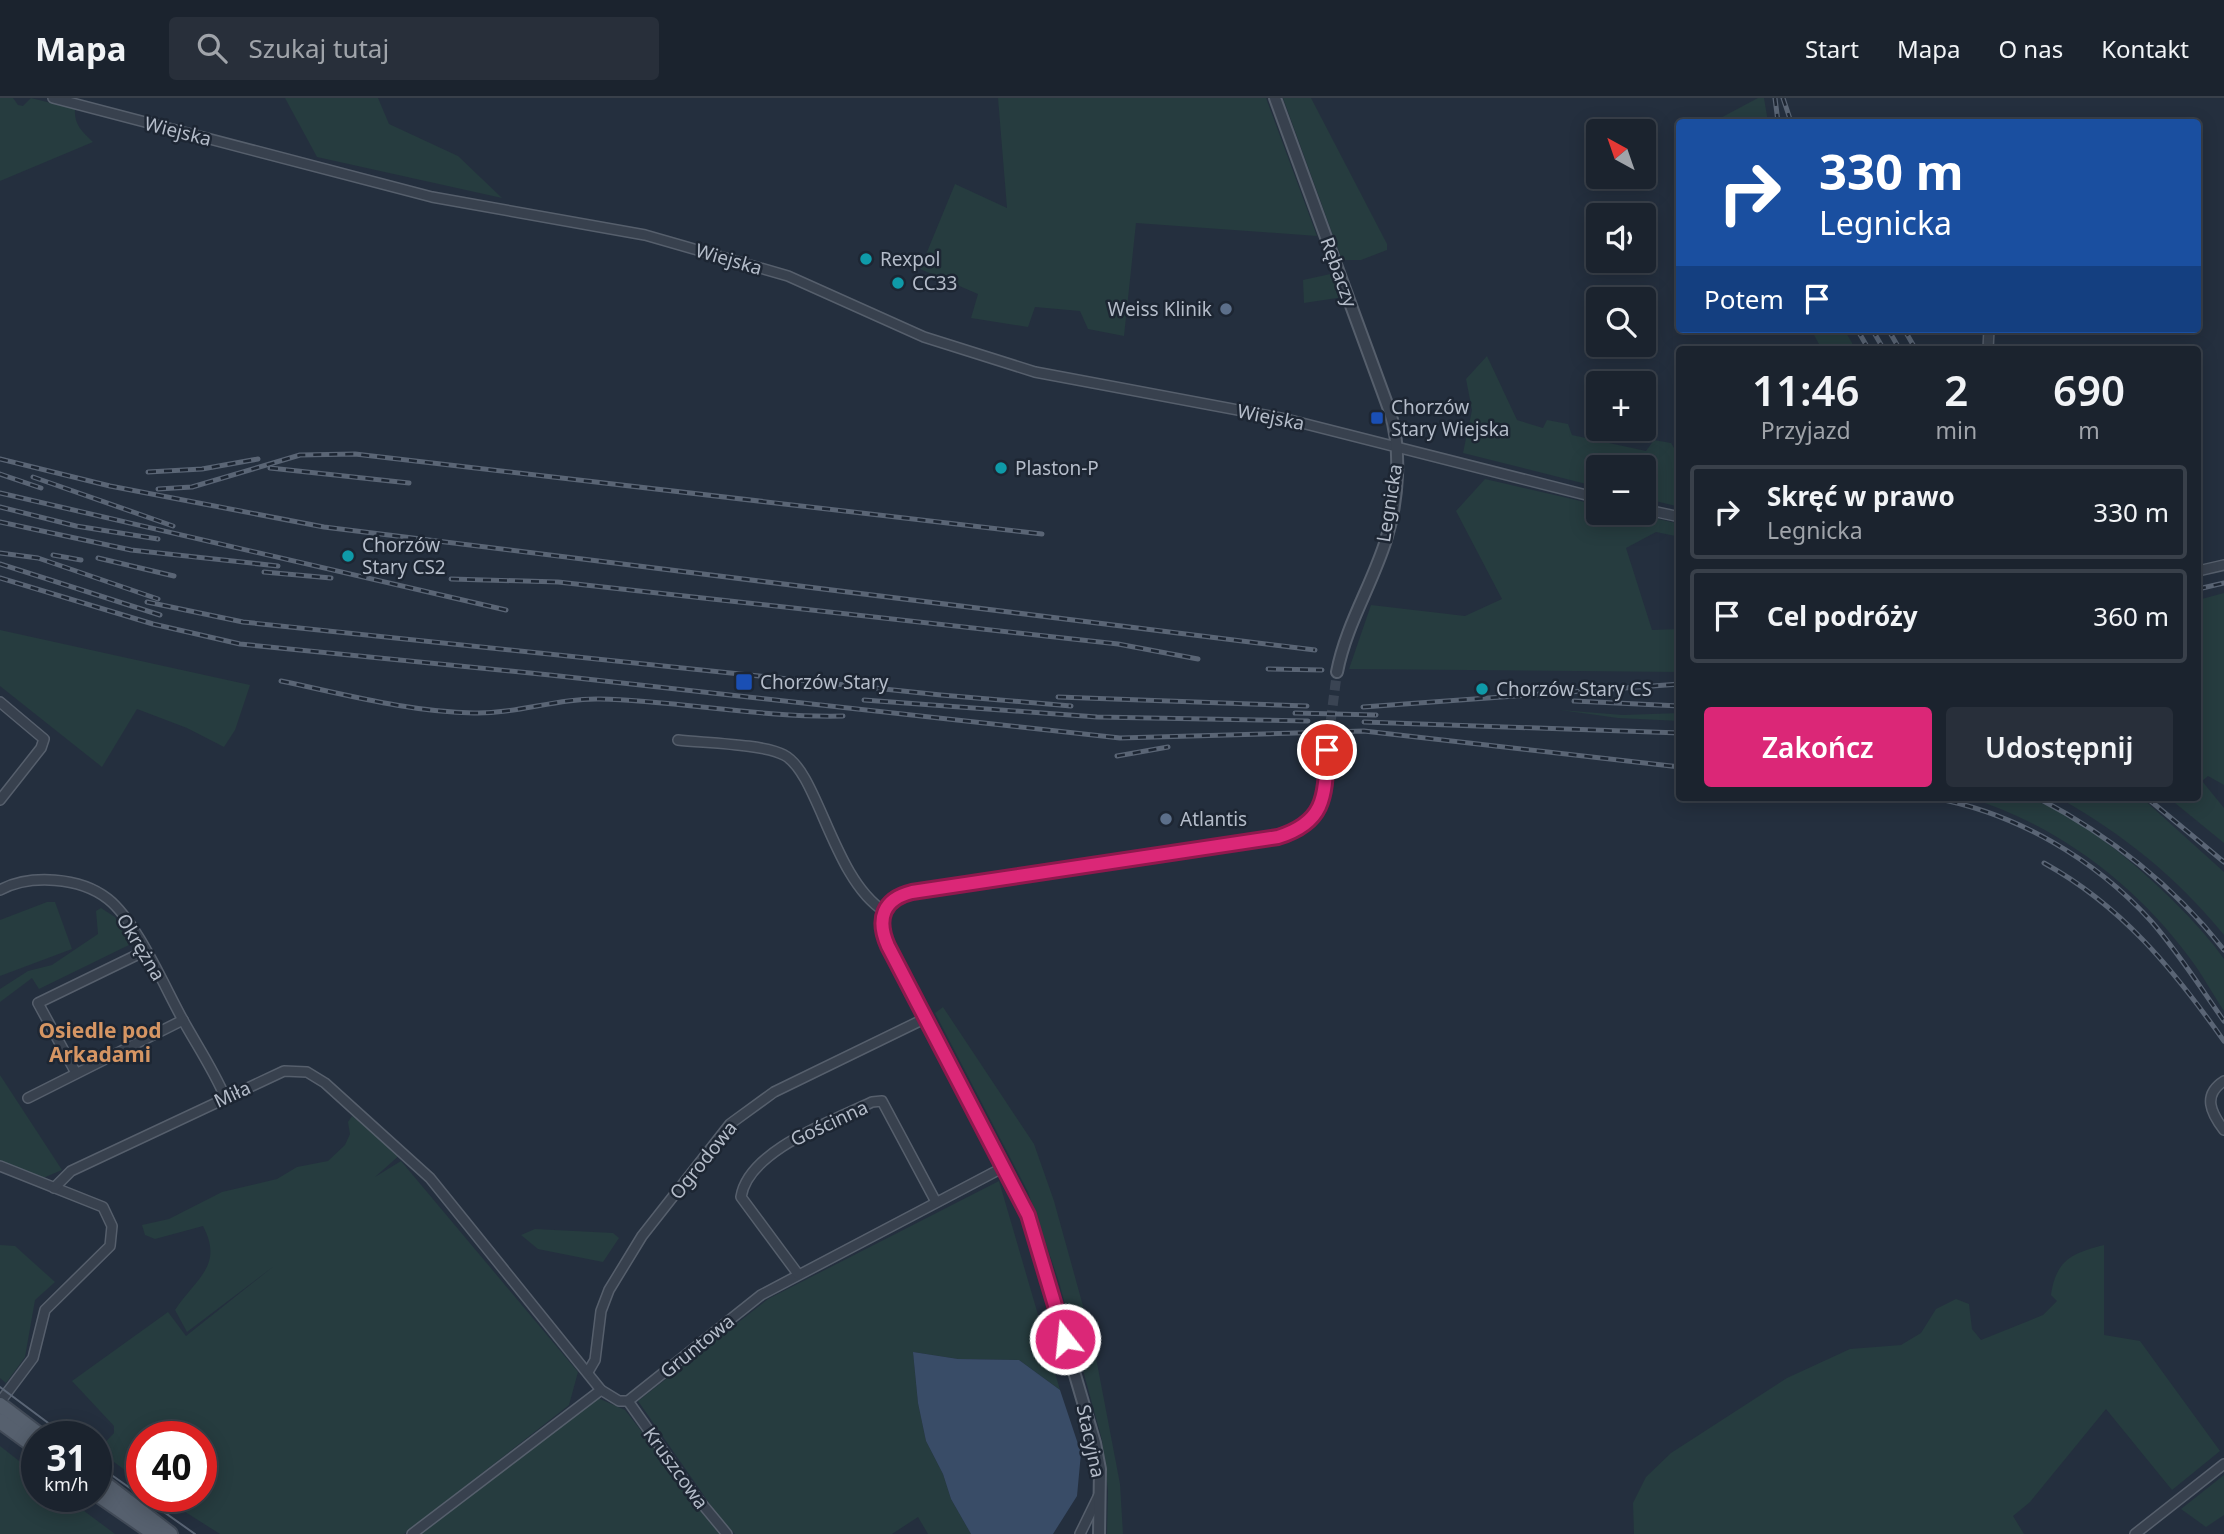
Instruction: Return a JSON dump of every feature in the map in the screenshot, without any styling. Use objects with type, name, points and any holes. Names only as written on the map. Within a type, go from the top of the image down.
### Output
[{"type":"main road","points":[[0,1404],[22,1421]]},
{"type":"main road","points":[[0,1420],[21,1436]]},
{"type":"main road","points":[[112,1489],[170,1534]]},
{"type":"main road","points":[[112,1504],[155,1534]]},
{"type":"street","name":"Wiejska","points":[[52,98],[432,197],[645,235],[788,276],[923,337],[1035,372],[1286,419],[1396,448]]},
{"type":"street","name":"Rębaczy","points":[[1275,98],[1390,412],[1396,448]]},
{"type":"street","name":"Legnicka","points":[[1337,672],[1341,651],[1387,540],[1396,448],[1586,495]]},
{"type":"street","points":[[1656,512],[1676,516]]},
{"type":"street","points":[[2201,570],[2224,565]]},
{"type":"street","points":[[0,702],[44,739],[41,748],[2,794]]},
{"type":"street","points":[[678,740],[786,755],[800,771],[855,883],[869,901],[884,911],[894,898],[912,892],[1278,837],[1297,831],[1310,823],[1322,804],[1327,750]]},
{"type":"street","name":"Okrężna","points":[[0,890],[31,880],[90,888],[108,899],[123,914],[145,951],[225,1097]]},
{"type":"street","name":"Stacyjna","points":[[884,911],[881,924],[884,937],[1028,1215],[1095,1443],[1101,1493],[1099,1534]]},
{"type":"street","points":[[76,1073],[38,1003],[145,951]]},
{"type":"street","name":"Ogrodowa","points":[[588,1372],[595,1360],[601,1311],[608,1290],[642,1236],[730,1125],[774,1091],[926,1018]]},
{"type":"street","points":[[28,1098],[183,1020]]},
{"type":"street","name":"Miła","points":[[54,1188],[71,1171],[225,1097],[284,1071],[300,1070],[316,1076],[430,1178],[588,1372]]},
{"type":"street","points":[[2224,1081],[2213,1091],[2210,1102],[2212,1113],[2224,1130]]},
{"type":"street","name":"Gościnna","points":[[798,1274],[741,1197],[742,1189],[784,1143],[872,1102],[882,1101],[936,1202]]},
{"type":"street","points":[[0,1166],[106,1210],[112,1226],[110,1246],[45,1310],[33,1358],[0,1404]]},
{"type":"street","name":"Gruntowa","points":[[628,1401],[756,1298],[1004,1167]]},
{"type":"street","points":[[588,1372],[601,1390],[619,1401],[628,1401]]},
{"type":"street","points":[[412,1534],[601,1390]]},
{"type":"street","name":"Kruszcowa","points":[[628,1401],[693,1493],[727,1534]]},
{"type":"street","points":[[2134,1534],[2224,1464]]},
{"type":"street","points":[[1080,1534],[1101,1493]]},
{"type":"green space","points":[[0,98],[13,98],[18,105],[23,106],[31,98],[75,109],[77,124],[93,142],[0,181]]},
{"type":"green space","points":[[285,98],[378,98],[389,124],[458,156],[502,198],[317,157]]},
{"type":"green space","points":[[998,98],[1266,98],[1317,236],[1136,223],[1124,336],[1088,329],[1080,311],[1035,307],[1028,327],[971,318],[978,294],[920,269],[955,184],[1007,208]]},
{"type":"green space","points":[[1283,98],[1311,98],[1387,244],[1387,250],[1361,260],[1342,260]]},
{"type":"green space","points":[[1758,98],[1764,98],[1768,119],[1719,119]]},
{"type":"green space","points":[[1335,273],[1344,297],[1304,303],[1303,280]]},
{"type":"green space","points":[[1813,333],[1846,333],[1854,346],[1820,346]]},
{"type":"green space","points":[[1487,356],[1517,420],[1543,428],[1547,420],[1568,424],[1572,435],[1586,438],[1586,441],[1600,441],[1646,451],[1653,441],[1671,443],[1676,451],[1676,506],[1656,501],[1656,455],[1586,455],[1586,484],[1463,453],[1472,410],[1466,379]]},
{"type":"green space","points":[[1485,479],[1586,502],[1586,525],[1656,525],[1656,518],[1676,523],[1676,536],[1656,532],[1626,548],[1652,630],[1676,629],[1676,672],[1349,669],[1371,605],[1465,616],[1502,599],[1456,511]]},
{"type":"green space","points":[[2224,593],[2224,785],[2208,776],[2202,781],[2224,808],[2224,843],[2173,801],[2201,801],[2201,599]]},
{"type":"green space","points":[[0,630],[250,685],[235,730],[224,747],[187,728],[137,709],[102,767],[0,686]]},
{"type":"green space","points":[[1560,710],[1623,715],[1676,713],[1676,721],[1618,718]]},
{"type":"green space","points":[[1978,801],[2034,801],[2049,806],[2105,841],[2162,890],[2209,939],[2224,959],[2224,1011],[2194,963],[2168,930],[2119,882],[2063,841]]},
{"type":"green space","points":[[2064,801],[2145,801],[2224,872],[2224,935],[2187,894],[2148,858]]},
{"type":"green space","points":[[47,902],[55,902],[72,949],[0,976],[0,920]]},
{"type":"green space","points":[[101,908],[115,917],[131,944],[39,989],[32,978],[0,1002],[0,989],[28,971],[52,965],[98,934],[96,911]]},
{"type":"green space","points":[[943,1007],[1034,1144],[1054,1201],[1093,1342],[1120,1484],[1123,1534],[1107,1534],[1108,1491],[1102,1440],[1059,1282],[1028,1192],[935,1013]]},
{"type":"green space","points":[[0,1075],[62,1170],[43,1178],[0,1161]]},
{"type":"green space","points":[[352,1116],[402,1153],[375,1177],[401,1161],[578,1372],[569,1405],[404,1534],[220,1534],[185,1512],[217,1512],[217,1421],[126,1421],[126,1471],[112,1460],[112,1421],[72,1381],[168,1312],[186,1336],[274,1266],[187,1332],[175,1310],[205,1271],[209,1262],[209,1240],[203,1226],[155,1239],[145,1235],[142,1225],[169,1219],[222,1192],[277,1179],[297,1167],[328,1161],[345,1145],[350,1134],[348,1122]]},
{"type":"green space","points":[[999,1181],[1060,1390],[1019,1360],[958,1359],[913,1352],[918,1403],[926,1441],[943,1474],[951,1499],[971,1534],[928,1534],[918,1517],[892,1534],[735,1534],[719,1517],[638,1401],[768,1299]]},
{"type":"green space","points":[[535,1229],[613,1233],[619,1238],[603,1262],[538,1249],[521,1235]]},
{"type":"green space","points":[[0,1245],[15,1246],[55,1282],[35,1300],[25,1357],[6,1383],[0,1378]]},
{"type":"green space","points":[[2104,1245],[2104,1335],[2140,1341],[2220,1451],[2172,1490],[2106,1409],[2030,1502],[2013,1516],[2024,1534],[1634,1534],[1633,1503],[1646,1477],[1671,1453],[1787,1378],[1850,1349],[1901,1345],[1921,1333],[1936,1309],[1956,1299],[1969,1304],[1972,1329],[1981,1340],[2043,1315],[2057,1301],[2051,1295],[2053,1283],[2067,1260],[2083,1251]]},
{"type":"green space","points":[[598,1398],[625,1410],[721,1534],[418,1534]]},
{"type":"green space","points":[[0,1446],[21,1462],[21,1512],[85,1512],[115,1534],[0,1534]]},
{"type":"green space","points":[[2224,1475],[2224,1515],[2206,1527],[2181,1509]]},
{"type":"water","points":[[913,1352],[958,1359],[1019,1360],[1060,1390],[1081,1453],[1077,1496],[1053,1534],[971,1534],[951,1499],[943,1474],[926,1441],[918,1403]]},
{"type":"tunnel","points":[[1327,750],[1337,672]]},
{"type":"tram line","points":[[0,1387],[46,1421]]},
{"type":"tram line","points":[[112,1475],[195,1534]]},
{"type":"railway","points":[[1775,98],[1778,119]]},
{"type":"railway","points":[[1783,98],[1790,119]]},
{"type":"railway","points":[[1859,333],[1867,346]]},
{"type":"railway","points":[[1874,333],[1882,346]]},
{"type":"railway","points":[[1890,333],[1898,346]]},
{"type":"railway","points":[[1906,333],[1914,346]]},
{"type":"railway","points":[[158,489],[192,487],[300,455],[355,454],[1042,534]]},
{"type":"railway","points":[[0,459],[110,486],[324,527],[1315,650]]},
{"type":"railway","points":[[148,472],[202,469],[258,459]]},
{"type":"railway","points":[[270,468],[409,483]]},
{"type":"railway","points":[[0,474],[41,488]]},
{"type":"railway","points":[[33,477],[173,526]]},
{"type":"railway","points":[[0,493],[506,610]]},
{"type":"railway","points":[[0,507],[76,526],[158,539]]},
{"type":"railway","points":[[0,522],[131,550],[278,566]]},
{"type":"railway","points":[[0,553],[38,558],[158,599]]},
{"type":"railway","points":[[53,555],[81,560]]},
{"type":"railway","points":[[98,558],[174,576]]},
{"type":"railway","points":[[0,564],[160,615]]},
{"type":"railway","points":[[264,572],[331,578]]},
{"type":"railway","points":[[0,578],[153,624],[240,644],[550,675],[1120,738],[1364,731],[1676,767]]},
{"type":"railway","points":[[451,579],[558,582],[1118,644],[1198,659]]},
{"type":"railway","points":[[2201,588],[2224,583]]},
{"type":"railway","points":[[147,602],[243,622],[941,695],[1071,706]]},
{"type":"railway","points":[[1268,669],[1322,670]]},
{"type":"railway","points":[[281,681],[377,702],[450,712],[490,713],[600,699],[782,714],[843,716]]},
{"type":"railway","points":[[1363,707],[1676,684]]},
{"type":"railway","points":[[1058,697],[1307,706]]},
{"type":"railway","points":[[864,700],[1097,717],[1308,721]]},
{"type":"railway","points":[[1574,701],[1676,706]]},
{"type":"railway","points":[[1295,713],[1376,715]]},
{"type":"railway","points":[[1364,722],[1676,733]]},
{"type":"railway","points":[[1117,756],[1168,747]]},
{"type":"railway","points":[[1947,801],[2024,827],[2052,842],[2105,878],[2161,933],[2224,1021]]},
{"type":"railway","points":[[2043,801],[2090,828],[2139,864],[2184,905],[2224,950]]},
{"type":"railway","points":[[2151,801],[2224,862]]},
{"type":"railway","points":[[2044,863],[2072,880],[2122,919],[2165,964],[2224,1041]]},
{"type":"place","name":"Rexpol","points":[[866,259]]},
{"type":"place","name":"CC33","points":[[898,283]]},
{"type":"place","name":"Weiss Klinik","points":[[1226,309]]},
{"type":"place","name":"Chorzów Stary Wiejska","points":[[1377,418]]},
{"type":"place","name":"Plaston-P","points":[[1001,468]]},
{"type":"place","name":"Chorzów Stary CS2","points":[[348,556]]},
{"type":"place","name":"Chorzów Stary","points":[[744,682]]},
{"type":"place","name":"Chorzów Stary CS","points":[[1482,689]]},
{"type":"place","name":"Atlantis","points":[[1166,819]]},
{"type":"district","name":"Osiedle pod Arkadami","points":[[100,1042]]},
{"type":"route","points":[[1065,1339],[1028,1215],[896,963],[882,931],[884,911],[894,898],[912,892],[1278,837],[1297,831],[1310,823],[1322,804],[1327,750]]}]
